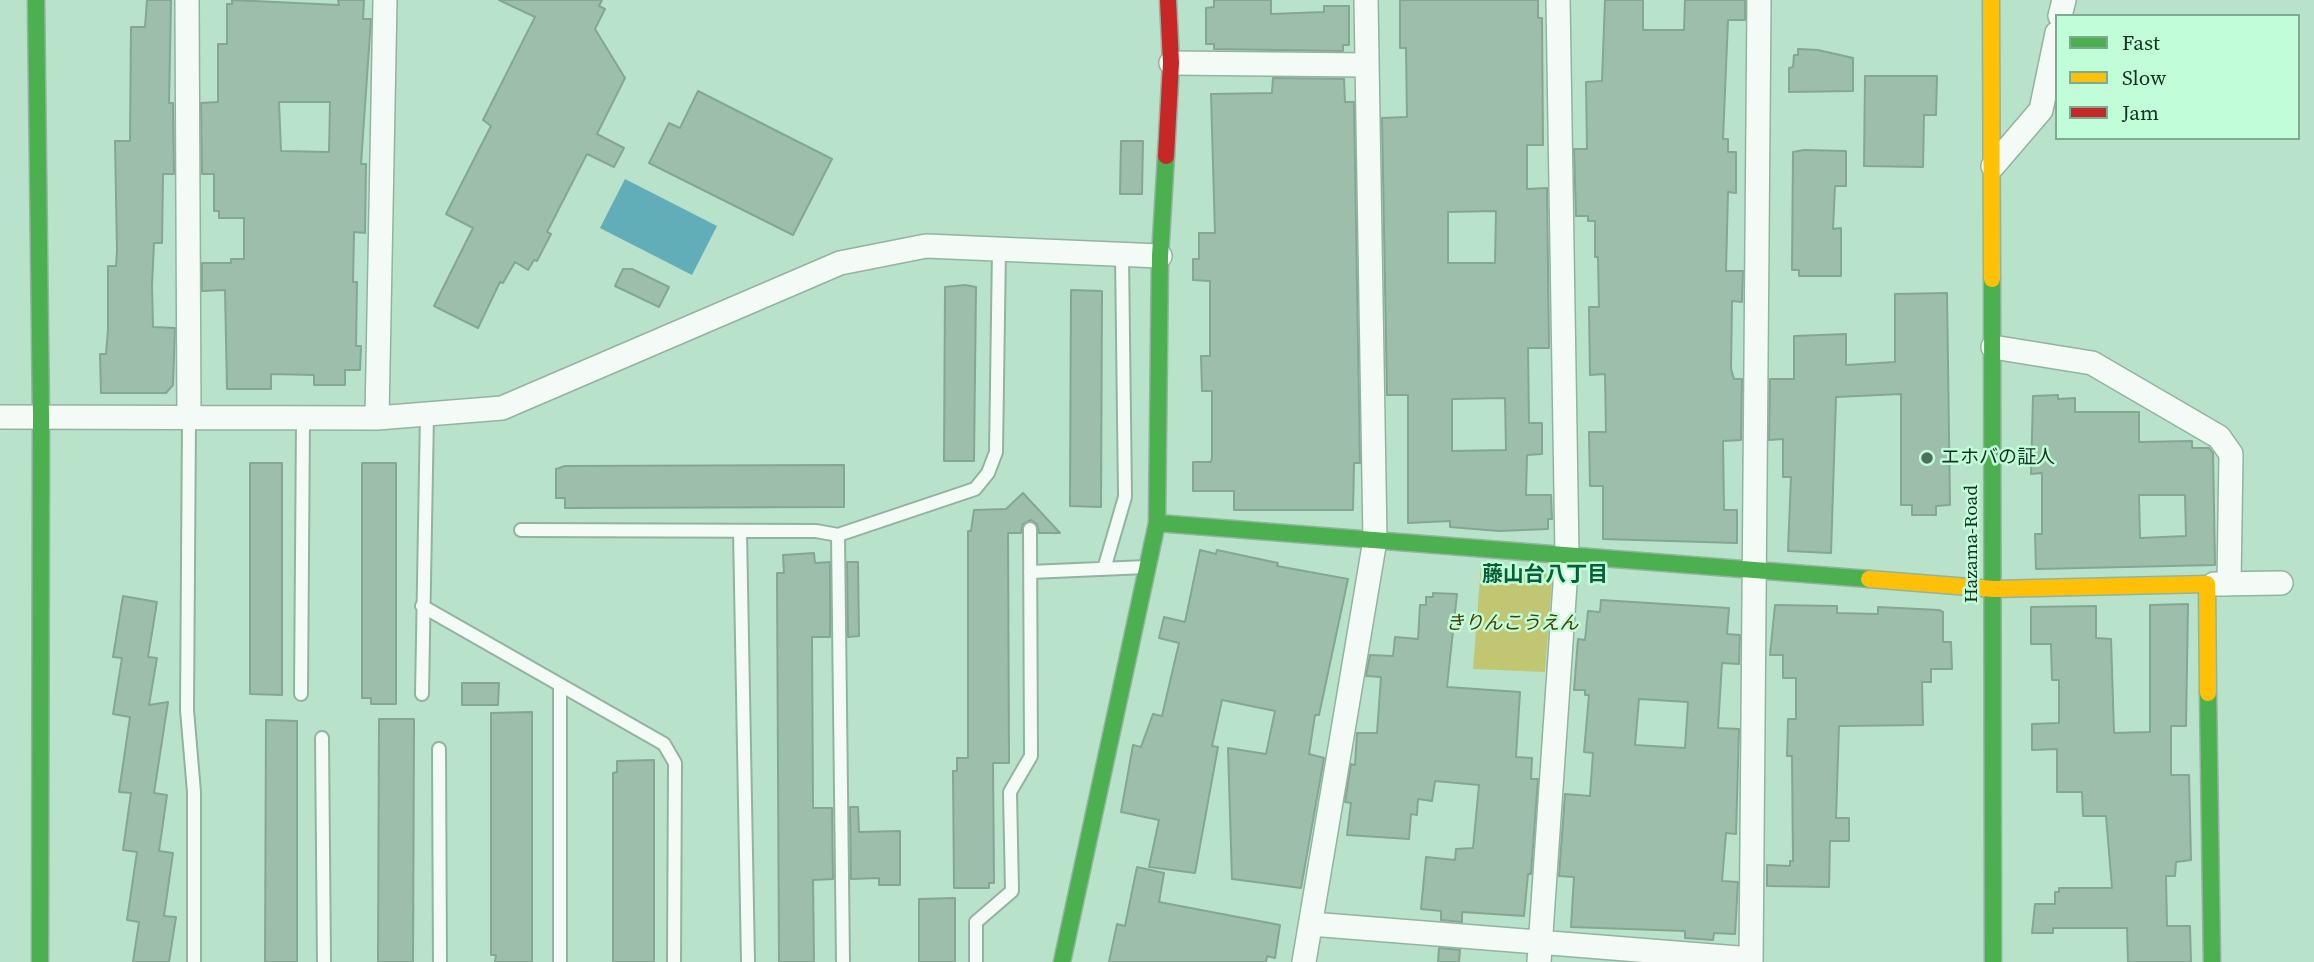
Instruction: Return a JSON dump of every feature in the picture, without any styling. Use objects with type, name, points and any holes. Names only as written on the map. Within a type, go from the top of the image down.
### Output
[{"type":"street","points":[[37,0],[41,416],[40,962]]},
{"type":"street","points":[[187,0],[189,419]]},
{"type":"street","points":[[377,418],[385,0]]},
{"type":"street","points":[[1062,962],[1157,523],[1160,256],[1171,63],[1168,0]]},
{"type":"street","points":[[1304,962],[1375,540],[1366,0]]},
{"type":"street","points":[[1540,951],[1567,555],[1558,0]]},
{"type":"street","points":[[1311,924],[1540,951],[1751,961],[1759,0]]},
{"type":"street","name":"Hazama-Road","points":[[1992,0],[1993,962]]},
{"type":"street","points":[[1993,166],[2041,110],[2055,43]]},
{"type":"street","points":[[1171,63],[1366,65]]},
{"type":"street","points":[[0,417],[377,418],[502,408],[840,263],[926,246],[1160,256]]},
{"type":"street","points":[[1993,347],[2092,363],[2219,437],[2231,454],[2218,584],[2212,962]]},
{"type":"street","points":[[1157,523],[1994,589],[2281,583]]},
{"type":"lane","points":[[521,530],[816,531],[838,535],[975,489],[988,473],[996,452],[999,248]]},
{"type":"lane","points":[[1104,569],[1125,497],[1122,254]]},
{"type":"lane","points":[[422,695],[427,414]]},
{"type":"lane","points":[[302,694],[303,418]]},
{"type":"lane","points":[[189,419],[187,710],[194,792],[194,962]]},
{"type":"lane","points":[[976,962],[976,922],[1012,891],[1010,792],[1031,756],[1030,528]]},
{"type":"lane","points":[[740,531],[748,962]]},
{"type":"lane","points":[[838,535],[843,962]]},
{"type":"lane","points":[[1030,572],[1147,566]]},
{"type":"lane","points":[[422,606],[664,744],[676,763],[674,962]]},
{"type":"lane","points":[[560,685],[560,962]]},
{"type":"lane","points":[[322,738],[324,962]]},
{"type":"lane","points":[[439,749],[440,962]]},
{"type":"green space","name":"きりんこうえん","points":[[1481,566],[1544,571],[1552,580],[1545,672],[1473,669]]},
{"type":"water","points":[[625,179],[717,226],[692,275],[600,228]]},
{"type":"building","points":[[147,0],[171,0],[169,103],[173,103],[174,174],[163,174],[162,243],[154,243],[152,285],[153,327],[175,328],[173,385],[166,393],[101,393],[100,354],[106,354],[108,329],[108,266],[116,266],[117,251],[115,141],[130,141],[131,27],[145,27]]},
{"type":"building","points":[[232,0],[339,5],[338,0],[364,0],[363,19],[371,19],[361,164],[366,164],[365,233],[354,232],[353,282],[357,282],[356,346],[361,346],[360,370],[345,370],[345,385],[314,385],[314,375],[271,374],[271,389],[227,389],[225,290],[202,291],[202,263],[231,263],[231,259],[244,259],[244,218],[219,218],[219,211],[214,211],[214,174],[202,174],[201,103],[218,102],[218,44],[227,44],[227,4],[232,4]],"holes":[[[279,102],[330,102],[329,152],[281,151]]]},
{"type":"building","points":[[499,0],[602,0],[599,6],[605,9],[595,29],[625,78],[597,134],[624,148],[614,167],[587,154],[547,232],[551,234],[537,261],[534,260],[528,270],[515,262],[503,283],[500,282],[478,328],[434,306],[473,228],[446,214],[491,126],[483,120],[535,17]]},
{"type":"building","points":[[1214,0],[1271,0],[1271,14],[1324,12],[1324,6],[1349,6],[1349,45],[1343,45],[1343,51],[1214,49],[1214,44],[1206,44],[1206,8],[1214,7]]},
{"type":"building","points":[[1400,0],[1538,0],[1538,18],[1542,18],[1543,145],[1527,145],[1527,189],[1547,188],[1549,348],[1528,348],[1529,423],[1542,423],[1542,454],[1527,455],[1526,495],[1551,495],[1552,519],[1548,519],[1548,529],[1499,531],[1450,527],[1450,521],[1408,523],[1408,395],[1387,395],[1382,118],[1407,117],[1406,48],[1400,48]],"holes":[[[1496,211],[1495,263],[1448,263],[1448,212]],[[1505,398],[1506,450],[1452,451],[1452,399]]]},
{"type":"building","points":[[1605,0],[1643,0],[1643,30],[1684,30],[1685,0],[1745,0],[1745,20],[1728,20],[1723,139],[1728,139],[1728,152],[1736,152],[1736,193],[1728,192],[1726,271],[1743,271],[1742,302],[1732,301],[1731,369],[1734,379],[1742,379],[1741,440],[1723,441],[1724,510],[1737,510],[1737,543],[1603,539],[1603,486],[1590,486],[1589,432],[1606,432],[1605,374],[1590,375],[1589,307],[1599,307],[1598,257],[1595,257],[1595,221],[1588,221],[1588,216],[1576,216],[1574,149],[1587,149],[1586,82],[1602,81]]},
{"type":"building","points":[[1798,49],[1818,50],[1853,58],[1853,91],[1789,92],[1789,68],[1793,67],[1794,55],[1798,55]]},
{"type":"building","points":[[1865,76],[1937,76],[1936,115],[1924,115],[1923,167],[1864,166]]},
{"type":"building","points":[[1273,78],[1344,79],[1345,102],[1354,102],[1360,463],[1354,463],[1353,510],[1234,510],[1234,491],[1193,491],[1193,462],[1211,462],[1212,457],[1212,391],[1202,391],[1201,356],[1210,356],[1210,281],[1193,280],[1193,259],[1199,259],[1199,233],[1215,233],[1211,94],[1272,93]]},
{"type":"building","points":[[698,91],[832,159],[793,235],[649,163],[669,123],[680,128]]},
{"type":"building","points":[[1121,141],[1143,141],[1142,194],[1120,194]]},
{"type":"building","points":[[1846,151],[1846,186],[1835,186],[1833,229],[1841,228],[1841,276],[1799,276],[1799,270],[1792,270],[1793,152]]},
{"type":"building","points":[[623,269],[632,269],[669,287],[659,307],[615,286]]},
{"type":"building","points":[[945,287],[976,287],[974,461],[944,461]]},
{"type":"building","points":[[1071,290],[1102,291],[1101,507],[1070,506]]},
{"type":"building","points":[[1947,293],[1950,505],[1936,506],[1936,515],[1912,515],[1912,505],[1901,505],[1901,394],[1836,397],[1831,553],[1788,551],[1791,477],[1783,477],[1783,439],[1769,440],[1770,379],[1794,379],[1794,336],[1846,334],[1846,365],[1895,362],[1895,294]]},
{"type":"building","points":[[2058,395],[2058,399],[2075,398],[2075,412],[2139,412],[2139,442],[2192,441],[2192,448],[2209,448],[2213,453],[2215,565],[2036,569],[2035,534],[2042,534],[2042,473],[2031,474],[2033,396]],"holes":[[[2139,495],[2185,495],[2186,536],[2140,538]]]},
{"type":"building","points":[[250,463],[282,463],[282,695],[250,694]]},
{"type":"building","points":[[362,463],[396,463],[396,704],[371,704],[371,698],[362,698]]},
{"type":"building","points":[[844,465],[844,507],[565,508],[565,498],[556,498],[556,469],[565,466]]},
{"type":"building","points":[[1023,493],[1060,533],[1039,533],[1037,524],[1031,520],[1023,524],[1021,533],[1008,533],[1009,763],[993,763],[994,883],[989,883],[989,888],[954,888],[953,771],[957,771],[957,758],[968,758],[968,531],[971,531],[974,510],[1006,509]]},
{"type":"building","points":[[1200,550],[1216,554],[1217,550],[1278,563],[1277,566],[1348,579],[1319,715],[1315,715],[1309,754],[1324,758],[1301,888],[1232,879],[1228,748],[1266,754],[1275,711],[1222,700],[1212,746],[1218,747],[1195,873],[1149,867],[1159,820],[1121,812],[1133,745],[1141,747],[1153,714],[1162,716],[1179,643],[1159,638],[1164,617],[1185,622]]},
{"type":"building","points":[[814,553],[815,563],[830,562],[830,637],[812,637],[813,808],[832,808],[833,879],[813,880],[814,962],[779,962],[777,573],[784,573],[783,555]]},
{"type":"building","points":[[847,562],[858,562],[859,636],[848,637]]},
{"type":"building","points":[[1433,593],[1457,594],[1447,687],[1520,692],[1516,757],[1532,758],[1531,779],[1538,779],[1531,874],[1528,874],[1524,916],[1462,912],[1462,922],[1441,920],[1441,911],[1421,909],[1426,857],[1455,860],[1456,849],[1473,848],[1479,785],[1435,781],[1432,801],[1418,799],[1417,815],[1411,814],[1409,839],[1347,835],[1351,803],[1345,802],[1351,764],[1355,765],[1357,733],[1377,733],[1381,677],[1366,676],[1370,655],[1393,656],[1395,637],[1418,639],[1420,605],[1426,605],[1426,597],[1433,597]]},
{"type":"building","points":[[123,596],[157,602],[148,657],[157,658],[149,705],[168,702],[154,793],[167,795],[159,851],[173,853],[164,916],[176,917],[169,962],[133,962],[139,922],[127,920],[137,852],[123,850],[131,793],[119,792],[130,717],[113,714],[122,658],[113,657]]},
{"type":"building","points":[[1601,600],[1729,608],[1727,634],[1740,635],[1739,664],[1722,663],[1718,728],[1739,729],[1736,834],[1726,833],[1722,881],[1738,882],[1735,934],[1714,933],[1713,940],[1685,938],[1685,931],[1571,927],[1574,877],[1559,876],[1565,794],[1590,796],[1593,753],[1584,752],[1589,695],[1585,695],[1585,690],[1574,690],[1578,639],[1585,640],[1588,611],[1600,612]],"holes":[[[1639,699],[1688,702],[1685,748],[1635,745]]]},
{"type":"building","points":[[2188,604],[2186,726],[2171,726],[2171,775],[2189,775],[2191,860],[2176,862],[2175,876],[2166,876],[2167,926],[2190,926],[2191,962],[2128,962],[2127,928],[2053,928],[2053,933],[2032,933],[2035,904],[2055,904],[2055,892],[2059,892],[2059,888],[2112,888],[2106,816],[2083,816],[2082,792],[2057,792],[2057,749],[2032,750],[2032,724],[2059,723],[2059,680],[2052,680],[2051,644],[2031,644],[2031,607],[2096,606],[2096,638],[2111,639],[2114,733],[2150,732],[2150,605]]},
{"type":"building","points":[[1775,605],[1837,606],[1837,613],[1878,614],[1878,607],[1939,610],[1943,612],[1943,642],[1951,642],[1952,669],[1931,669],[1931,682],[1922,682],[1923,725],[1839,726],[1836,818],[1849,818],[1849,841],[1830,841],[1829,887],[1767,886],[1767,865],[1790,866],[1790,861],[1793,861],[1792,756],[1787,756],[1788,719],[1796,719],[1796,678],[1783,678],[1783,655],[1770,655]]},
{"type":"building","points":[[462,683],[499,683],[498,705],[462,705]]},
{"type":"building","points":[[532,712],[532,962],[495,962],[496,955],[491,955],[491,713]]},
{"type":"building","points":[[379,719],[414,719],[413,962],[378,962]]},
{"type":"building","points":[[266,720],[297,721],[297,962],[265,962]]},
{"type":"building","points":[[654,760],[654,962],[613,962],[613,773],[617,772],[617,761]]},
{"type":"building","points":[[850,807],[858,807],[859,832],[900,831],[900,885],[879,885],[879,878],[851,879]]},
{"type":"building","points":[[1137,867],[1164,873],[1159,902],[1280,925],[1275,958],[1267,956],[1266,962],[1109,962],[1117,924],[1125,926]]},
{"type":"building","points":[[955,898],[955,962],[919,962],[919,899]]},
{"type":"building","points":[[1439,948],[1460,950],[1459,962],[1438,962]]},
{"type":"traffic: fast","points":[[36,0],[41,416],[40,962]]},
{"type":"traffic: fast","points":[[1062,962],[1157,523],[1160,256],[1166,156]]},
{"type":"traffic: fast","points":[[1992,279],[1993,962]]},
{"type":"traffic: fast","points":[[1157,523],[1869,579]]},
{"type":"traffic: fast","points":[[2208,693],[2212,962]]},
{"type":"traffic: slow","points":[[1991,0],[1992,279]]},
{"type":"traffic: slow","points":[[1869,579],[1994,589],[2207,584],[2208,693]]},
{"type":"traffic: jam","points":[[1166,156],[1171,63],[1168,0]]},
{"type":"place","name":"エホバの証人","points":[[1927,458]]},
{"type":"district","name":"藤山台八丁目","points":[[1545,576]]}]
